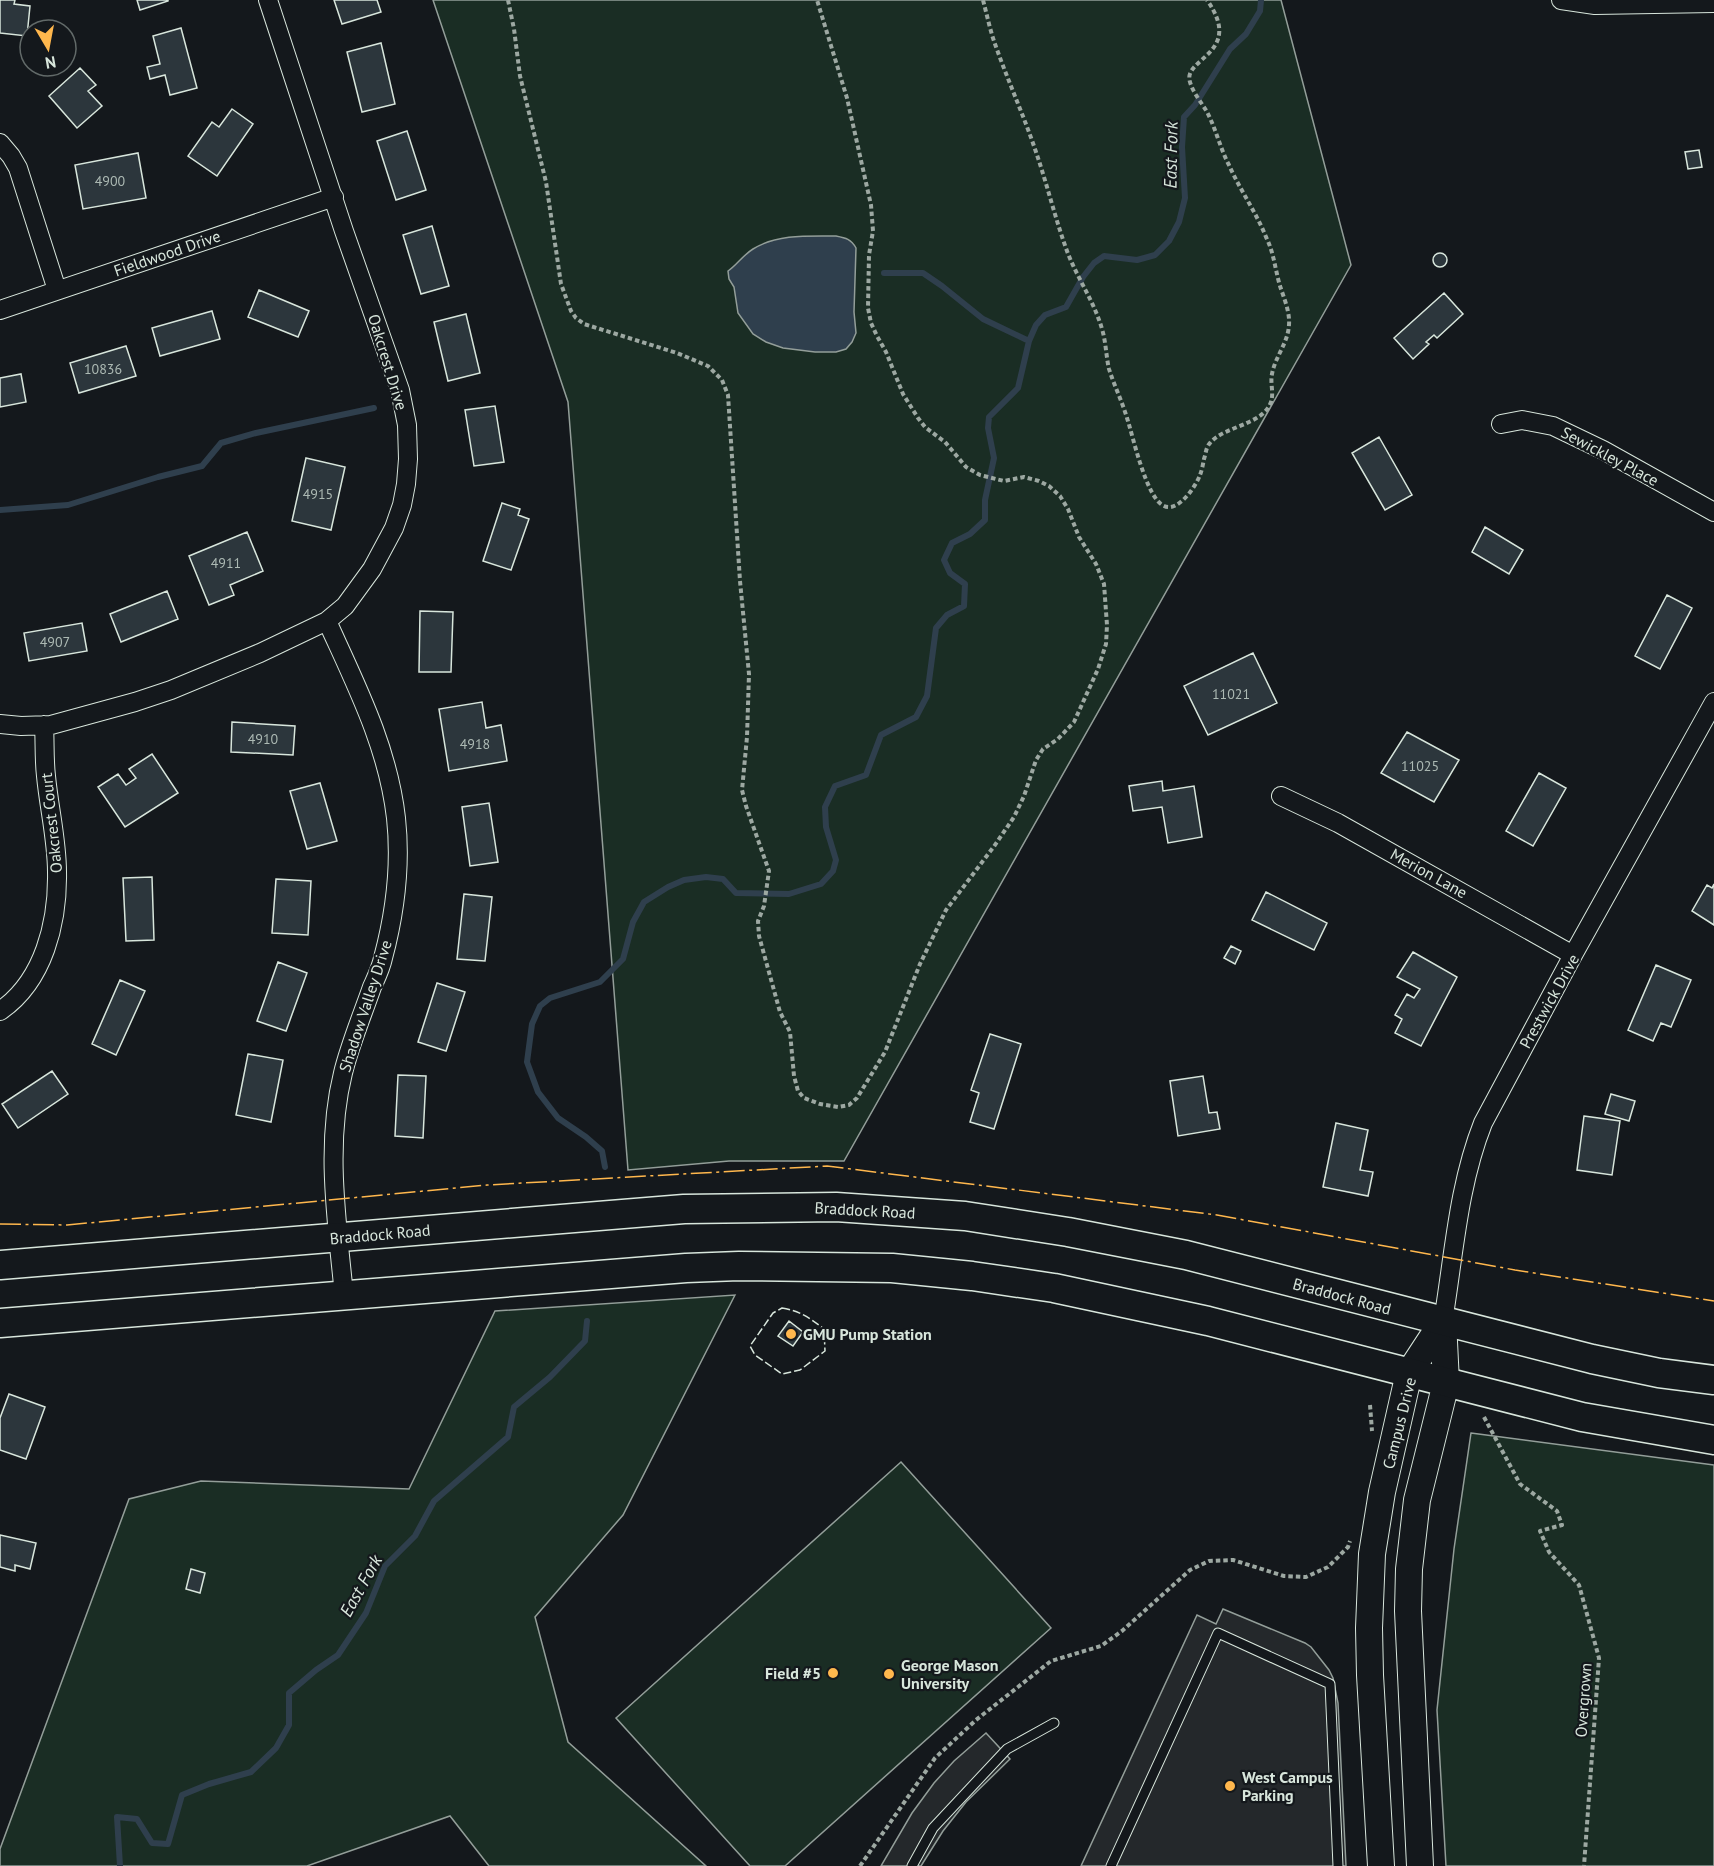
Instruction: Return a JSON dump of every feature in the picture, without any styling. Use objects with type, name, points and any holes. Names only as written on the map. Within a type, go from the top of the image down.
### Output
[{"type":"main road","name":"Braddock Road","points":[[0,1265],[684,1209],[836,1207],[965,1216],[1068,1232],[1186,1255],[1592,1359],[1659,1373],[1714,1380]]},
{"type":"main road","points":[[0,1323],[686,1268],[739,1266],[892,1268],[972,1276],[1054,1288],[1208,1321],[1582,1417],[1714,1440]]},
{"type":"street","name":"Oakcrest Drive","points":[[0,724],[44,725],[135,702],[171,690],[260,653],[327,621],[345,606],[372,569],[385,548],[402,505],[408,459],[406,425],[400,390],[344,231],[268,0]]},
{"type":"street","points":[[1561,0],[1594,5],[1714,3]]},
{"type":"street","points":[[0,143],[18,168],[57,290]]},
{"type":"street","name":"Fieldwood Drive","points":[[0,310],[334,197]]},
{"type":"street","name":"Sewickley Place","points":[[1501,424],[1522,420],[1553,426],[1603,450],[1714,512]]},
{"type":"street","name":"Shadow Valley Drive","points":[[327,621],[379,740],[393,794],[398,847],[395,897],[383,958],[351,1044],[342,1074],[338,1102],[334,1172],[344,1295]]},
{"type":"street","name":"Prestwick Drive","points":[[1443,1321],[1463,1185],[1474,1145],[1493,1103],[1573,955],[1714,702]]},
{"type":"street","name":"Oakcrest Court","points":[[0,1011],[24,990],[35,972],[48,941],[53,918],[57,873],[45,774],[44,725]]},
{"type":"street","name":"Merion Lane","points":[[1281,796],[1338,823],[1573,955]]},
{"type":"street","points":[[1420,1866],[1408,1611],[1409,1569],[1417,1500],[1446,1383],[1443,1321]]},
{"type":"street","name":"Campus Drive","points":[[1381,1866],[1370,1676],[1372,1554],[1382,1492],[1409,1373],[1443,1321]]},
{"type":"lane","points":[[1111,1866],[1218,1633],[1330,1684],[1338,1866]]},
{"type":"lane","points":[[912,1866],[933,1828],[1007,1749],[1054,1723]]},
{"type":"path","points":[[508,0],[520,76],[546,182],[561,284],[571,311],[584,324],[677,353],[708,366],[722,380],[728,395],[740,580],[749,674],[742,790],[769,871],[764,906],[758,921],[759,936],[780,1012],[790,1032],[794,1076],[798,1091],[804,1098],[838,1107],[849,1105],[857,1098],[885,1052],[920,964],[946,910],[1014,817],[1036,760],[1043,749],[1058,739],[1074,722],[1098,669],[1106,644],[1107,625],[1104,584],[1060,496],[1039,481],[1024,477],[1004,481],[980,475],[966,467],[945,442],[918,418],[903,394],[871,323],[868,308],[868,281],[873,231],[872,205],[847,98],[817,0]]},
{"type":"path","points":[[983,0],[994,41],[1036,152],[1066,249],[1094,304],[1103,331],[1109,366],[1127,417],[1138,460],[1158,501],[1162,506],[1172,507],[1190,493],[1200,476],[1208,445],[1215,438],[1264,413],[1270,403],[1271,378],[1275,360],[1286,341],[1289,325],[1287,306],[1266,235],[1227,163],[1207,113],[1190,83],[1191,70],[1211,52],[1218,42],[1220,28],[1217,13],[1208,0]]},
{"type":"path","points":[[1370,1405],[1372,1440]]},
{"type":"path","name":"Overgrown","points":[[1484,1417],[1520,1484],[1557,1511],[1562,1525],[1540,1531],[1549,1552],[1579,1585],[1599,1658],[1584,1866]]},
{"type":"path","points":[[860,1866],[935,1758],[975,1720],[1051,1661],[1101,1646],[1190,1570],[1209,1561],[1233,1560],[1284,1576],[1306,1577],[1328,1567],[1348,1547],[1351,1537]]},
{"type":"green space","points":[[433,0],[1281,0],[1351,265],[844,1161],[729,1161],[628,1170],[568,402]]},
{"type":"green space","points":[[735,1295],[623,1515],[535,1617],[568,1742],[706,1866],[489,1866],[450,1816],[307,1866],[0,1866],[0,1849],[129,1499],[201,1481],[409,1489],[495,1311]]},
{"type":"green space","points":[[1471,1433],[1714,1465],[1714,1866],[1446,1866],[1437,1710],[1454,1549]]},
{"type":"green space","name":"Field #5","points":[[901,1462],[1051,1628],[785,1866],[750,1866],[616,1718]]},
{"type":"shaded area","name":"West Campus Parking","points":[[1223,1609],[1305,1643],[1311,1647],[1333,1678],[1338,1703],[1346,1866],[1081,1866],[1197,1615],[1216,1624]]},
{"type":"shaded area","points":[[986,1733],[1010,1759],[966,1802],[943,1831],[921,1866],[881,1866],[912,1813],[934,1783],[954,1761]]},
{"type":"water","points":[[836,236],[848,239],[856,248],[854,312],[856,333],[852,342],[846,349],[836,352],[815,352],[783,348],[753,334],[738,313],[734,287],[729,279],[728,271],[749,251],[762,244],[783,238]]},
{"type":"building","points":[[0,0],[15,0],[14,4],[30,6],[29,18],[18,18],[18,35],[0,33]]},
{"type":"building","points":[[137,0],[168,0],[168,1],[140,10]]},
{"type":"building","points":[[334,0],[377,0],[381,12],[342,24]]},
{"type":"building","points":[[181,28],[197,88],[170,95],[165,75],[150,79],[147,67],[160,64],[153,36]]},
{"type":"building","points":[[381,43],[395,104],[362,112],[347,52]]},
{"type":"building","points":[[80,68],[96,85],[88,91],[102,106],[77,128],[49,96],[69,78],[78,78]]},
{"type":"building","points":[[232,109],[253,124],[217,176],[188,156],[212,122],[219,127]]},
{"type":"building","points":[[407,131],[426,190],[396,200],[377,141]]},
{"type":"building","points":[[1699,150],[1702,167],[1688,169],[1685,152]]},
{"type":"building","points":[[138,153],[146,198],[83,209],[75,165]]},
{"type":"building","points":[[432,226],[449,286],[421,294],[403,235]]},
{"type":"building","points":[[1437,253],[1443,253],[1447,260],[1443,267],[1437,267],[1433,263],[1433,257]]},
{"type":"building","points":[[259,290],[309,311],[298,337],[248,317]]},
{"type":"building","points":[[1444,293],[1463,314],[1437,338],[1434,335],[1426,342],[1429,344],[1413,359],[1394,338]]},
{"type":"building","points":[[212,311],[220,339],[160,356],[152,328]]},
{"type":"building","points":[[466,314],[480,373],[448,381],[434,322]]},
{"type":"building","points":[[126,346],[136,376],[79,393],[70,363]]},
{"type":"building","points":[[21,374],[26,402],[0,407],[0,378]]},
{"type":"building","points":[[495,406],[504,462],[474,466],[465,410]]},
{"type":"building","points":[[1379,437],[1412,495],[1385,510],[1352,453]]},
{"type":"building","points":[[306,458],[345,467],[331,530],[292,521]]},
{"type":"building","points":[[502,503],[520,509],[518,515],[529,519],[511,570],[483,561]]},
{"type":"building","points":[[1485,527],[1523,550],[1509,574],[1472,552]]},
{"type":"building","points":[[247,532],[263,571],[230,585],[234,595],[209,605],[189,556]]},
{"type":"building","points":[[167,591],[178,619],[121,642],[110,614]]},
{"type":"building","points":[[1667,595],[1692,608],[1660,669],[1635,656]]},
{"type":"building","points":[[420,611],[453,612],[451,672],[419,672]]},
{"type":"building","points":[[82,623],[87,651],[29,661],[24,633]]},
{"type":"building","points":[[1253,653],[1277,703],[1208,735],[1184,686]]},
{"type":"building","points":[[482,702],[486,728],[501,725],[507,761],[449,771],[439,709]]},
{"type":"building","points":[[232,722],[295,726],[293,755],[231,752]]},
{"type":"building","points":[[1407,732],[1459,760],[1434,802],[1381,773]]},
{"type":"building","points":[[152,754],[178,793],[125,827],[98,787],[118,774],[126,785],[136,778],[129,769]]},
{"type":"building","points":[[1539,773],[1566,788],[1533,846],[1506,831]]},
{"type":"building","points":[[1162,781],[1163,791],[1194,786],[1202,837],[1168,843],[1162,807],[1133,811],[1129,786]]},
{"type":"building","points":[[320,783],[337,841],[307,849],[290,791]]},
{"type":"building","points":[[489,803],[498,862],[470,866],[462,807]]},
{"type":"building","points":[[152,877],[154,940],[126,941],[123,878]]},
{"type":"building","points":[[276,879],[311,881],[308,935],[272,933]]},
{"type":"building","points":[[1714,884],[1714,925],[1692,911],[1707,885],[1712,888]]},
{"type":"building","points":[[1266,892],[1327,923],[1314,950],[1252,920]]},
{"type":"building","points":[[464,894],[492,897],[485,961],[457,959]]},
{"type":"building","points":[[1231,946],[1241,951],[1235,964],[1224,958]]},
{"type":"building","points":[[1413,952],[1457,977],[1421,1046],[1395,1033],[1402,1019],[1395,1015],[1407,994],[1414,998],[1420,989],[1397,977]]},
{"type":"building","points":[[278,962],[307,973],[286,1031],[257,1021]]},
{"type":"building","points":[[1656,965],[1691,980],[1671,1027],[1661,1023],[1653,1041],[1628,1030]]},
{"type":"building","points":[[120,980],[145,991],[116,1055],[92,1044]]},
{"type":"building","points":[[437,983],[465,992],[446,1051],[418,1042]]},
{"type":"building","points":[[990,1034],[1021,1044],[994,1129],[970,1122],[979,1093],[971,1090]]},
{"type":"building","points":[[248,1054],[283,1060],[271,1122],[236,1115]]},
{"type":"building","points":[[52,1071],[68,1094],[18,1128],[2,1104]]},
{"type":"building","points":[[398,1075],[426,1076],[423,1138],[395,1136]]},
{"type":"building","points":[[1203,1076],[1209,1113],[1217,1112],[1220,1129],[1178,1136],[1170,1081]]},
{"type":"building","points":[[1611,1094],[1635,1101],[1629,1121],[1605,1114]]},
{"type":"building","points":[[1584,1116],[1620,1121],[1612,1175],[1577,1170]]},
{"type":"building","points":[[1336,1123],[1368,1130],[1360,1170],[1373,1172],[1368,1196],[1323,1187]]},
{"type":"building","name":"GMU Pump Station","points":[[789,1321],[803,1332],[793,1346],[778,1336]]},
{"type":"building","points":[[9,1394],[45,1407],[26,1459],[0,1450],[0,1418]]},
{"type":"building","points":[[0,1535],[36,1543],[30,1569],[15,1565],[15,1571],[0,1567]]},
{"type":"building","points":[[191,1569],[205,1573],[200,1593],[186,1589]]},
{"type":"waterway","name":"East Fork","points":[[605,1167],[602,1151],[558,1118],[538,1092],[527,1062],[532,1024],[540,1006],[550,998],[600,982],[623,959],[633,922],[644,902],[668,887],[684,880],[706,877],[723,879],[736,893],[789,894],[821,884],[833,871],[836,860],[826,827],[825,807],[835,786],[866,775],[881,735],[916,717],[927,696],[936,628],[947,615],[964,606],[965,584],[950,573],[944,560],[952,543],[970,534],[985,520],[985,500],[994,458],[988,428],[989,417],[1018,388],[1029,341],[1036,325],[1045,315],[1066,307],[1094,263],[1104,256],[1137,260],[1155,255],[1169,241],[1179,222],[1185,198],[1182,147],[1184,117],[1195,105],[1230,49],[1246,34],[1260,11],[1261,0]]},
{"type":"waterway","points":[[884,273],[923,273],[983,319],[1029,341]]},
{"type":"waterway","points":[[0,510],[68,505],[202,466],[221,443],[256,433],[374,408]]},
{"type":"waterway","name":"East Fork","points":[[120,1866],[117,1817],[137,1819],[152,1843],[168,1844],[182,1795],[209,1784],[251,1772],[276,1748],[289,1725],[289,1693],[338,1655],[366,1613],[385,1566],[415,1536],[434,1501],[508,1437],[514,1407],[550,1377],[585,1341],[587,1321]]},
{"type":"fence","points":[[782,1308],[794,1311],[824,1329],[825,1351],[800,1370],[782,1374],[755,1355],[750,1346],[773,1313],[782,1308]]},
{"type":"power","points":[[0,1224],[67,1225],[487,1185],[827,1166],[1217,1215],[1515,1270],[1714,1301]]},
{"type":"place","name":"GMU Pump Station","points":[[791,1334]]},
{"type":"place","name":"Field #5","points":[[833,1673]]},
{"type":"place","name":"George Mason University","points":[[889,1674]]},
{"type":"place","name":"West Campus Parking","points":[[1230,1786]]}]
